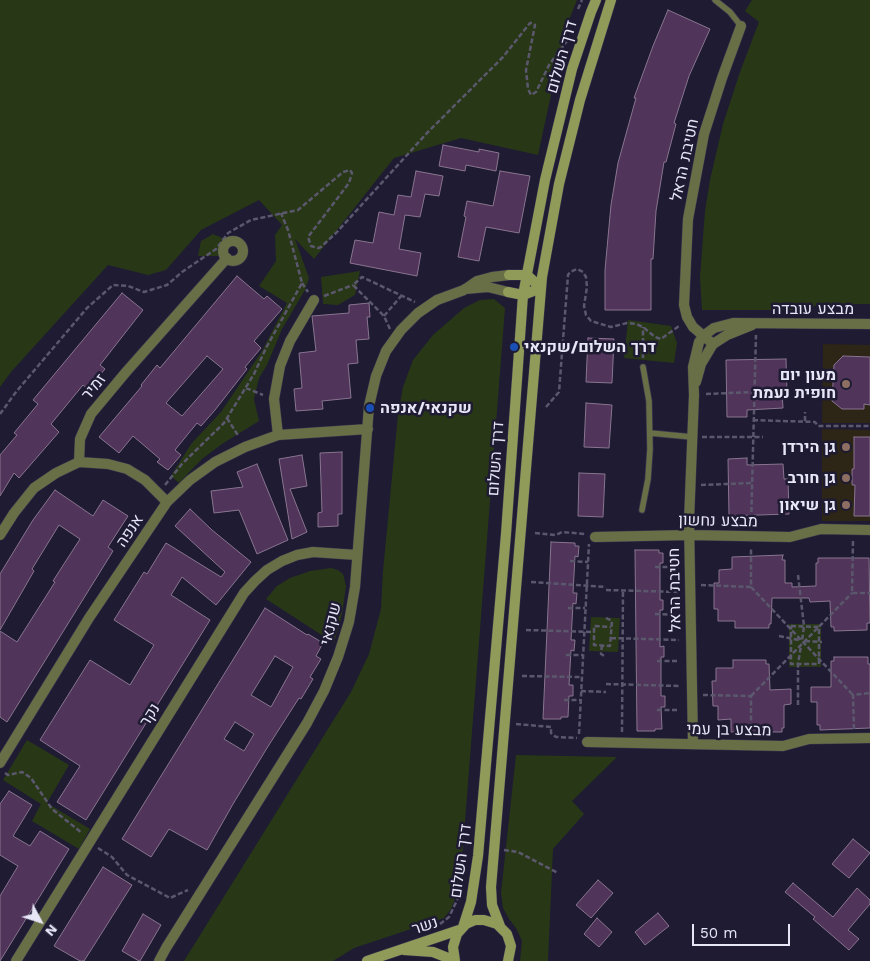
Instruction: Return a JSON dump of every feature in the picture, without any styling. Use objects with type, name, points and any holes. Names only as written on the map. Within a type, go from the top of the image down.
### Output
[{"type":"street","name":"דרך השלום","points":[[454,961],[452,947],[454,938],[461,928],[471,902],[478,856],[505,543],[523,295],[545,180],[572,69],[596,0]]},
{"type":"street","name":"דרך השלום","points":[[508,961],[511,951],[510,942],[507,934],[500,926],[492,905],[491,887],[541,288],[559,184],[580,100],[611,0]]},
{"type":"street","name":"חטיבת הראל","points":[[694,395],[701,364],[713,344],[691,324],[684,305],[688,219],[704,134],[741,26]]},
{"type":"street","name":"זמיר","points":[[79,462],[80,439],[91,414],[227,258]]},
{"type":"street","name":"שקנאי","points":[[464,290],[476,281],[509,275],[527,275]]},
{"type":"street","points":[[523,295],[541,288],[527,275]]},
{"type":"street","name":"שקנאי","points":[[159,961],[307,723],[338,657],[348,622],[355,586],[369,406],[376,376],[386,351],[400,330],[418,313],[437,300],[464,290],[488,287],[523,295]]},
{"type":"street","points":[[278,435],[274,398],[280,366],[290,340],[314,300]]},
{"type":"street","name":"מבצע עובדה","points":[[703,336],[714,328],[740,322],[756,324],[870,324]]},
{"type":"street","name":"מבצע עובדה","points":[[713,344],[727,334],[756,324]]},
{"type":"street","name":"חטיבת הראל","points":[[693,744],[690,485],[694,358],[703,336]]},
{"type":"street","name":"אנפה","points":[[0,763],[89,618],[168,502],[190,480],[215,462],[245,447],[278,435],[368,429]]},
{"type":"street","points":[[0,535],[14,513],[34,488],[56,472],[79,462],[108,464],[127,469],[144,480],[168,502]]},
{"type":"street","name":"מבצע נחשון","points":[[591,538],[690,535],[790,537],[821,529],[870,530]]},
{"type":"street","name":"נקר","points":[[16,961],[235,607],[255,580],[267,570],[297,555],[313,552],[357,555]]},
{"type":"street","name":"מבצע בן עמי","points":[[583,740],[783,746],[809,739],[870,738]]},
{"type":"street","name":"נשר","points":[[367,961],[461,928],[470,922],[488,920],[500,926]]},
{"type":"street","name":"נשר","points":[[400,950],[433,952],[454,961]]},
{"type":"lane","name":"חטיבת הראל","points":[[715,0],[730,12],[741,26]]},
{"type":"lane","points":[[642,510],[648,479],[650,433],[649,401],[643,367]]},
{"type":"lane","points":[[650,433],[692,437]]},
{"type":"path","points":[[578,9],[582,0]]},
{"type":"path","points":[[0,414],[16,392],[87,308],[113,285],[128,286],[144,292],[167,285],[182,272],[216,249],[228,233],[251,220],[298,210],[344,172],[351,171],[352,176],[349,182],[308,237],[310,245],[313,247],[323,246],[427,133],[503,57],[530,23],[533,22],[535,26],[526,70],[528,89],[531,95],[536,92],[549,65],[567,41]]},
{"type":"path","points":[[158,494],[182,464],[224,423],[246,388],[302,283],[288,230],[281,213]]},
{"type":"path","points":[[546,407],[558,394],[560,387],[568,276],[570,272],[577,269],[586,277],[588,287],[584,306],[586,315],[591,321],[611,327],[627,323],[643,327],[655,337],[661,339],[682,324]]},
{"type":"path","points":[[314,300],[352,285],[362,277],[402,294],[384,316],[352,285]]},
{"type":"path","points":[[756,324],[751,587],[853,695],[854,738]]},
{"type":"path","points":[[643,327],[643,367]]},
{"type":"path","points":[[246,388],[274,398]]},
{"type":"path","points":[[694,395],[754,392]]},
{"type":"path","points":[[805,412],[805,421]]},
{"type":"path","points":[[227,418],[245,447]]},
{"type":"path","points":[[753,420],[816,422],[818,426],[870,426]]},
{"type":"path","points":[[692,437],[763,437]]},
{"type":"path","points":[[690,485],[752,483]]},
{"type":"path","points":[[852,594],[853,530]]},
{"type":"path","points":[[515,724],[552,727],[551,733],[556,737],[583,740],[580,700],[586,585],[591,538],[568,532],[556,535],[535,533]]},
{"type":"path","points":[[570,562],[588,562]]},
{"type":"path","points":[[656,567],[678,567]]},
{"type":"path","points":[[798,575],[804,626],[803,642],[798,664],[798,705]]},
{"type":"path","points":[[531,582],[586,585],[623,591],[679,592]]},
{"type":"path","points":[[690,585],[751,587]]},
{"type":"path","points":[[622,734],[623,591]]},
{"type":"path","points":[[750,746],[751,696],[852,594],[870,593]]},
{"type":"path","points":[[568,608],[585,608]]},
{"type":"path","points":[[655,614],[679,615]]},
{"type":"path","points":[[606,618],[612,620],[610,646],[594,645],[594,626],[611,627]]},
{"type":"path","points":[[791,626],[819,627],[821,642],[819,664],[791,664],[791,626]]},
{"type":"path","points":[[526,630],[594,632]]},
{"type":"path","points":[[779,636],[803,642],[821,642]]},
{"type":"path","points":[[611,638],[679,640]]},
{"type":"path","points":[[602,645],[601,654],[606,657]]},
{"type":"path","points":[[566,654],[583,655]]},
{"type":"path","points":[[657,661],[679,661]]},
{"type":"path","points":[[522,676],[582,677]]},
{"type":"path","points":[[606,684],[679,686]]},
{"type":"path","points":[[581,691],[606,692]]},
{"type":"path","points":[[853,695],[870,693]]},
{"type":"path","points":[[692,695],[751,696]]},
{"type":"path","points":[[564,700],[580,700]]},
{"type":"path","points":[[657,710],[679,710]]},
{"type":"path","points":[[0,769],[8,775],[22,772],[31,778],[52,809],[112,857],[127,875],[170,898],[188,891],[191,884]]},
{"type":"path","points":[[503,850],[518,852],[558,873]]},
{"type":"shaded area","name":"מעון יום חופית נעמת","points":[[823,344],[870,345],[870,423],[822,423]]},
{"type":"shaded area","points":[[822,429],[870,430],[870,521],[822,521]]},
{"type":"green space","points":[[0,0],[577,0],[565,30],[538,155],[461,138],[394,158],[314,259],[295,239],[309,278],[305,290],[282,329],[267,365],[259,378],[254,399],[259,421],[202,459],[179,483],[171,476],[191,444],[221,412],[262,351],[287,303],[259,286],[276,261],[275,235],[282,225],[259,200],[201,230],[166,270],[148,275],[108,265],[11,372],[0,387]]},
{"type":"green space","points":[[752,0],[870,0],[870,304],[818,304],[808,310],[702,310],[700,277],[705,211],[710,180],[723,124],[759,22],[745,11]]},
{"type":"green space","points":[[213,234],[227,240],[222,256],[198,256],[201,241]]},
{"type":"green space","points":[[360,271],[355,295],[338,305],[323,304],[321,277]]},
{"type":"green space","points":[[494,299],[505,308],[460,886],[451,909],[444,918],[354,948],[333,961],[184,961],[351,692],[369,654],[381,609],[398,414],[403,387],[413,360],[433,335],[464,308],[480,300]]},
{"type":"green space","points":[[628,320],[671,326],[677,343],[674,363],[624,358]]},
{"type":"green space","points":[[331,568],[343,574],[346,586],[342,614],[334,643],[266,599],[277,586],[290,578],[310,571]]},
{"type":"green space","points":[[591,617],[620,618],[618,652],[589,651]]},
{"type":"green space","points":[[789,624],[821,624],[821,667],[789,667]]},
{"type":"green space","points":[[27,740],[69,765],[47,803],[90,829],[79,849],[32,821],[41,804],[3,780]]},
{"type":"green space","points":[[516,755],[617,757],[572,801],[584,814],[553,849],[548,961],[520,961],[522,941],[503,908],[501,893]]},
{"type":"building","points":[[668,10],[710,29],[689,76],[674,123],[676,124],[666,162],[664,162],[656,211],[653,259],[651,259],[651,310],[605,310],[605,270],[611,205],[618,163],[636,98],[634,98]]},
{"type":"building","points":[[443,145],[479,152],[479,149],[499,153],[496,171],[466,165],[465,171],[439,166]]},
{"type":"building","points":[[416,171],[443,176],[439,196],[425,194],[420,217],[405,215],[399,249],[421,253],[417,276],[350,263],[355,240],[373,243],[379,212],[394,215],[398,195],[411,197]]},
{"type":"building","points":[[500,171],[530,176],[519,233],[486,227],[479,261],[458,257],[466,217],[464,216],[467,201],[493,206]]},
{"type":"building","points":[[237,276],[264,299],[267,296],[282,309],[254,341],[261,348],[245,367],[247,369],[201,426],[197,423],[175,450],[181,455],[168,470],[157,462],[160,459],[133,436],[119,453],[99,437],[157,365],[160,368]],"holes":[[[207,356],[223,369],[182,416],[166,403]]]},
{"type":"building","points":[[122,293],[143,310],[100,365],[105,369],[88,389],[83,385],[51,424],[59,432],[19,478],[14,473],[0,496],[0,455],[17,435],[14,433],[38,404],[33,400]]},
{"type":"building","points":[[369,303],[370,317],[367,317],[369,339],[356,340],[358,363],[348,364],[351,398],[322,401],[323,409],[296,411],[294,389],[302,388],[299,353],[316,351],[312,316],[349,313],[349,305]]},
{"type":"building","points":[[588,338],[614,339],[612,383],[586,382]]},
{"type":"building","points":[[843,356],[870,357],[870,405],[864,404],[864,409],[842,409],[832,401],[834,365]]},
{"type":"building","points":[[786,359],[787,393],[782,393],[783,408],[747,410],[747,417],[727,417],[726,360]]},
{"type":"building","points":[[586,403],[612,405],[609,448],[584,447]]},
{"type":"building","points":[[854,437],[870,437],[870,516],[854,516],[855,485],[852,485],[852,469],[854,469]]},
{"type":"building","points":[[342,452],[342,514],[338,514],[338,526],[318,527],[318,513],[322,512],[320,453]]},
{"type":"building","points":[[302,455],[307,486],[290,489],[307,532],[292,539],[279,459]]},
{"type":"building","points":[[747,458],[747,465],[783,464],[784,479],[788,479],[789,514],[729,516],[728,459]]},
{"type":"building","points":[[257,464],[288,540],[257,554],[239,510],[214,513],[211,491],[243,487],[237,472]]},
{"type":"building","points":[[579,473],[605,474],[603,517],[578,516]]},
{"type":"building","points":[[55,490],[93,516],[103,500],[128,516],[108,547],[113,551],[7,722],[0,717],[0,631],[17,642],[80,539],[59,525],[32,569],[34,571],[0,630],[0,574],[33,520]]},
{"type":"building","points":[[190,509],[251,562],[216,605],[182,577],[171,595],[210,620],[86,820],[57,802],[80,766],[40,740],[90,660],[130,685],[154,645],[114,620],[144,572],[147,574],[166,543],[221,577],[225,572],[175,526]]},
{"type":"building","points":[[551,542],[575,543],[575,546],[579,546],[578,557],[575,556],[573,593],[577,593],[576,604],[573,603],[571,640],[575,640],[574,651],[571,650],[569,685],[573,685],[573,696],[569,696],[568,717],[561,717],[561,719],[543,719]]},
{"type":"building","points":[[635,550],[659,550],[659,553],[663,553],[663,563],[660,563],[660,600],[663,600],[663,610],[660,610],[660,647],[664,646],[664,657],[661,657],[661,696],[665,696],[665,707],[661,707],[662,729],[655,729],[655,731],[637,731]]},
{"type":"building","points":[[783,555],[782,560],[785,560],[785,583],[792,583],[792,587],[816,586],[816,563],[818,563],[818,558],[869,558],[870,623],[867,623],[867,630],[834,631],[834,627],[831,627],[830,601],[810,602],[809,598],[772,598],[771,624],[769,624],[769,628],[735,628],[735,621],[718,621],[718,609],[714,609],[714,583],[719,583],[719,570],[732,569],[732,557]]},
{"type":"building","points":[[265,608],[323,643],[316,656],[321,659],[310,677],[313,679],[267,748],[207,850],[169,829],[151,857],[122,839]],"holes":[[[275,656],[293,667],[271,707],[251,695]],[[235,722],[254,734],[244,751],[224,739]]]},
{"type":"building","points":[[834,657],[868,657],[868,664],[870,664],[870,728],[820,730],[820,725],[817,725],[817,702],[811,702],[811,687],[831,687],[831,661],[834,661]]},
{"type":"building","points":[[733,660],[766,660],[766,664],[769,664],[770,690],[791,689],[791,704],[784,705],[784,728],[782,728],[782,732],[731,732],[731,719],[718,720],[718,706],[713,706],[712,681],[716,681],[716,668],[733,668]]},
{"type":"building","points":[[9,791],[32,805],[13,836],[30,846],[40,831],[69,849],[0,961],[0,896],[18,866],[0,855],[0,804]]},
{"type":"building","points":[[853,839],[870,853],[849,878],[832,864]]},
{"type":"building","points":[[103,867],[132,885],[84,961],[80,961],[54,946]]},
{"type":"building","points":[[598,880],[613,893],[591,918],[576,905]]},
{"type":"building","points":[[793,883],[833,917],[857,888],[870,900],[870,904],[848,930],[859,939],[849,950],[813,919],[815,917],[785,892]]},
{"type":"building","points":[[658,913],[669,926],[645,945],[635,932]]},
{"type":"building","points":[[143,914],[161,925],[139,961],[122,951]]},
{"type":"building","points":[[597,918],[612,932],[599,947],[584,934]]},
{"type":"place","name":"דרך השלום/שקנאי","points":[[514,347]]},
{"type":"place","name":"מעון יום חופית נעמת","points":[[846,384]]},
{"type":"place","name":"שקנאי/אנפה","points":[[370,408]]},
{"type":"place","name":"גן הירדן","points":[[846,447]]},
{"type":"place","name":"גן חורב","points":[[846,478]]},
{"type":"place","name":"גן שיאון","points":[[846,505]]}]
